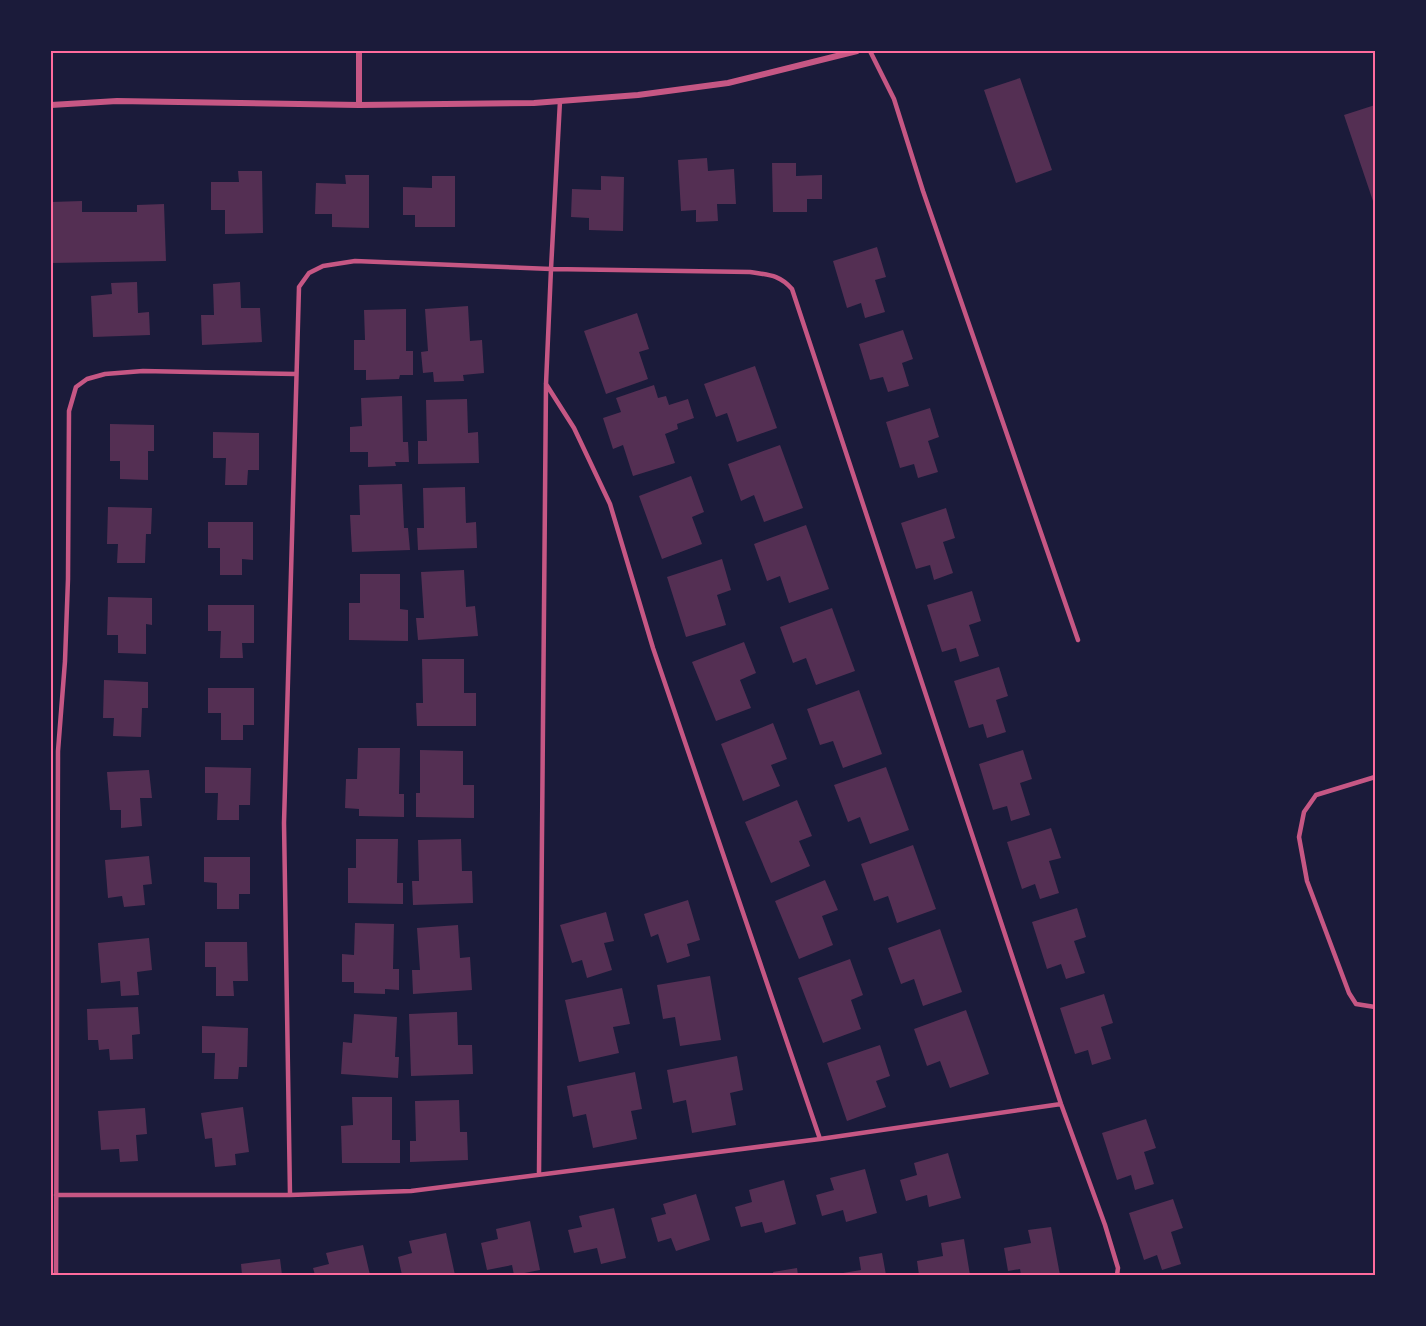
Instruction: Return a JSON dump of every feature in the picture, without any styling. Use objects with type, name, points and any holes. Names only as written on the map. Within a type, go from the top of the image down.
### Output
[{"type":"street","points":[[359,51],[359,105]]},
{"type":"street","points":[[51,105],[117,101],[359,105],[534,103],[638,95],[728,82],[857,51]]},
{"type":"lane","points":[[870,51],[894,99],[923,191],[1078,640]]},
{"type":"lane","points":[[539,1174],[546,384],[560,101]]},
{"type":"lane","points":[[290,1195],[284,823],[299,287],[309,273],[323,266],[355,261],[551,269],[750,272],[773,275],[783,279],[792,289],[1061,1104],[1105,1225],[1118,1269],[1117,1275]]},
{"type":"lane","points":[[56,1275],[58,751],[65,660],[69,411],[71,403],[76,387],[87,379],[105,374],[143,371],[296,374]]},
{"type":"lane","points":[[546,384],[574,429],[610,504],[653,648],[820,1139]]},
{"type":"lane","points":[[1375,777],[1316,795],[1304,812],[1299,837],[1307,881],[1349,993],[1356,1004],[1375,1007]]},
{"type":"lane","points":[[56,1195],[290,1195],[411,1191],[820,1139],[1061,1104]]},
{"type":"building","points":[[1020,78],[1052,170],[1016,183],[984,90]]},
{"type":"building","points":[[1375,105],[1375,207],[1344,115]]},
{"type":"building","points":[[707,158],[708,171],[734,169],[736,204],[717,204],[718,221],[696,222],[696,210],[681,211],[678,160]]},
{"type":"building","points":[[772,163],[796,163],[796,176],[822,175],[822,199],[807,199],[807,212],[773,212]]},
{"type":"building","points":[[238,171],[262,171],[263,233],[225,234],[225,210],[211,210],[211,182],[239,182]]},
{"type":"building","points":[[345,175],[369,175],[369,228],[332,227],[332,214],[315,214],[316,183],[346,184]]},
{"type":"building","points":[[432,176],[455,176],[455,227],[415,227],[415,215],[403,215],[403,187],[432,188]]},
{"type":"building","points":[[601,176],[624,177],[623,231],[589,230],[589,218],[571,217],[572,189],[601,190]]},
{"type":"building","points":[[82,201],[82,212],[137,212],[137,205],[164,204],[166,261],[51,263],[51,202]]},
{"type":"building","points":[[877,247],[886,277],[875,280],[885,312],[865,318],[861,303],[847,308],[833,261]]},
{"type":"building","points":[[137,282],[138,313],[149,312],[150,335],[93,337],[91,296],[112,294],[111,283]]},
{"type":"building","points":[[240,282],[241,308],[260,308],[262,342],[202,345],[201,315],[214,315],[213,284]]},
{"type":"building","points":[[468,306],[470,341],[482,340],[484,373],[463,375],[464,381],[434,382],[433,372],[423,373],[421,352],[428,351],[425,309]]},
{"type":"building","points":[[406,309],[406,351],[413,351],[413,375],[400,375],[399,379],[366,380],[366,370],[354,370],[354,340],[365,340],[364,310]]},
{"type":"building","points":[[637,313],[649,349],[639,352],[648,379],[606,394],[584,331]]},
{"type":"building","points":[[903,330],[913,359],[902,363],[909,386],[888,392],[883,377],[870,380],[859,344]]},
{"type":"building","points":[[755,366],[777,428],[737,442],[727,413],[716,417],[704,384]]},
{"type":"building","points":[[654,385],[658,398],[666,396],[669,405],[688,399],[694,418],[677,424],[678,429],[665,434],[675,463],[633,476],[623,445],[613,449],[603,418],[621,412],[616,398]]},
{"type":"building","points":[[402,396],[403,442],[408,442],[409,462],[395,462],[396,466],[368,467],[368,452],[350,452],[350,427],[362,426],[361,398]]},
{"type":"building","points":[[467,399],[468,433],[478,432],[479,463],[418,464],[418,441],[427,441],[426,400]]},
{"type":"building","points":[[930,408],[939,437],[928,441],[938,472],[918,478],[914,464],[900,468],[886,422]]},
{"type":"building","points":[[110,424],[154,425],[154,451],[148,451],[148,480],[120,479],[120,461],[110,461]]},
{"type":"building","points":[[213,432],[259,433],[259,470],[248,470],[247,485],[225,485],[226,458],[213,458]]},
{"type":"building","points":[[780,445],[803,508],[764,522],[754,495],[741,501],[728,464]]},
{"type":"building","points":[[691,476],[704,512],[692,517],[702,544],[662,559],[639,496]]},
{"type":"building","points":[[402,484],[404,528],[408,528],[410,550],[352,552],[350,515],[360,515],[359,485]]},
{"type":"building","points":[[465,487],[466,523],[476,522],[477,548],[418,550],[417,528],[424,528],[423,488]]},
{"type":"building","points":[[108,507],[152,508],[151,534],[146,534],[145,563],[117,563],[118,544],[107,544]]},
{"type":"building","points":[[946,508],[955,538],[943,542],[953,573],[934,580],[930,565],[916,569],[901,523]]},
{"type":"building","points":[[208,522],[253,522],[253,560],[242,559],[242,575],[220,575],[220,548],[208,548]]},
{"type":"building","points":[[806,525],[829,589],[789,603],[780,576],[767,581],[754,544]]},
{"type":"building","points":[[722,559],[731,590],[717,595],[726,625],[686,637],[667,577]]},
{"type":"building","points":[[464,570],[466,607],[475,606],[478,636],[418,640],[416,618],[424,618],[421,572]]},
{"type":"building","points":[[360,574],[400,574],[400,609],[408,610],[408,641],[349,640],[349,603],[360,603]]},
{"type":"building","points":[[972,591],[981,621],[969,625],[979,656],[960,662],[956,648],[942,652],[927,605]]},
{"type":"building","points":[[108,597],[152,598],[152,625],[146,624],[146,654],[118,653],[118,635],[107,635]]},
{"type":"building","points":[[208,605],[254,605],[254,643],[242,643],[243,658],[220,658],[221,631],[208,631]]},
{"type":"building","points":[[832,608],[855,671],[816,685],[806,658],[793,663],[780,627]]},
{"type":"building","points":[[744,642],[756,673],[740,680],[751,708],[716,721],[692,662]]},
{"type":"building","points":[[422,659],[464,659],[464,693],[476,693],[476,726],[417,726],[416,703],[423,703]]},
{"type":"building","points":[[999,667],[1008,696],[996,700],[1006,732],[987,738],[983,724],[969,728],[954,681]]},
{"type":"building","points":[[104,680],[148,682],[148,708],[142,708],[141,737],[113,736],[114,718],[103,718]]},
{"type":"building","points":[[208,688],[254,688],[254,725],[243,725],[243,740],[221,740],[221,713],[208,713]]},
{"type":"building","points":[[859,690],[882,754],[843,768],[833,741],[820,745],[807,709]]},
{"type":"building","points":[[773,723],[787,759],[771,765],[780,786],[743,801],[721,744]]},
{"type":"building","points":[[358,748],[400,748],[399,794],[404,794],[404,817],[359,816],[359,809],[345,808],[346,779],[357,779]]},
{"type":"building","points":[[420,750],[463,751],[463,785],[474,785],[474,818],[416,817],[416,793],[420,793]]},
{"type":"building","points":[[1023,750],[1032,779],[1020,783],[1030,815],[1011,821],[1007,806],[993,810],[979,764]]},
{"type":"building","points":[[205,767],[251,768],[250,805],[239,805],[239,820],[217,820],[218,793],[205,793]]},
{"type":"building","points":[[886,767],[909,830],[870,844],[860,817],[848,822],[834,785]]},
{"type":"building","points":[[149,770],[152,798],[140,798],[142,826],[121,828],[121,810],[110,810],[107,772]]},
{"type":"building","points":[[797,800],[812,836],[799,841],[810,866],[771,883],[745,822]]},
{"type":"building","points":[[1051,828],[1061,858],[1049,861],[1059,893],[1040,899],[1035,884],[1022,889],[1007,842]]},
{"type":"building","points":[[356,839],[398,839],[397,883],[403,883],[403,904],[348,903],[348,868],[356,868]]},
{"type":"building","points":[[461,839],[462,871],[472,871],[473,903],[413,905],[412,881],[419,881],[418,840]]},
{"type":"building","points":[[913,845],[936,909],[897,923],[888,896],[874,901],[861,864]]},
{"type":"building","points":[[149,856],[152,884],[143,885],[145,905],[124,907],[122,896],[108,898],[105,860]]},
{"type":"building","points":[[204,857],[250,857],[250,894],[239,894],[239,909],[217,909],[217,883],[204,882]]},
{"type":"building","points":[[825,880],[838,910],[822,916],[833,945],[799,959],[775,901]]},
{"type":"building","points":[[688,900],[700,940],[687,944],[690,956],[667,963],[658,934],[651,937],[644,914]]},
{"type":"building","points":[[1077,908],[1086,937],[1074,941],[1085,973],[1066,979],[1061,964],[1047,969],[1032,922]]},
{"type":"building","points":[[606,912],[614,941],[604,943],[612,970],[587,978],[582,960],[572,963],[560,925]]},
{"type":"building","points":[[355,923],[394,924],[393,969],[399,969],[399,990],[385,989],[385,994],[354,993],[354,982],[342,982],[342,954],[354,955]]},
{"type":"building","points":[[458,925],[460,958],[470,957],[472,990],[413,994],[412,970],[420,970],[417,928]]},
{"type":"building","points":[[940,929],[962,992],[923,1006],[914,979],[901,984],[888,948]]},
{"type":"building","points":[[149,938],[152,970],[137,972],[139,995],[121,996],[120,981],[101,983],[98,943]]},
{"type":"building","points":[[205,942],[247,942],[248,981],[233,981],[234,996],[216,996],[216,967],[205,967]]},
{"type":"building","points":[[850,959],[863,995],[851,1000],[861,1029],[823,1043],[798,978]]},
{"type":"building","points":[[710,976],[721,1040],[680,1046],[675,1017],[663,1019],[657,985]]},
{"type":"building","points":[[622,988],[630,1024],[613,1027],[619,1053],[579,1062],[565,1000]]},
{"type":"building","points":[[1104,994],[1113,1023],[1101,1027],[1111,1059],[1092,1065],[1088,1050],[1075,1054],[1060,1008]]},
{"type":"building","points":[[138,1007],[140,1034],[132,1035],[133,1059],[110,1060],[109,1049],[99,1050],[98,1040],[88,1040],[87,1009]]},
{"type":"building","points":[[966,1010],[989,1074],[950,1088],[940,1061],[927,1066],[914,1029]]},
{"type":"building","points":[[457,1012],[458,1045],[472,1045],[473,1074],[411,1076],[409,1014]]},
{"type":"building","points":[[354,1014],[397,1017],[395,1057],[399,1057],[398,1078],[341,1074],[343,1042],[352,1043]]},
{"type":"building","points":[[202,1026],[248,1028],[247,1067],[239,1067],[238,1079],[214,1079],[215,1053],[202,1053]]},
{"type":"building","points":[[880,1045],[890,1076],[876,1081],[886,1107],[847,1121],[827,1063]]},
{"type":"building","points":[[737,1056],[743,1090],[730,1093],[736,1125],[692,1133],[686,1100],[673,1103],[667,1070]]},
{"type":"building","points":[[635,1072],[642,1109],[631,1111],[637,1139],[593,1148],[586,1114],[573,1117],[567,1086]]},
{"type":"building","points":[[352,1097],[392,1097],[392,1140],[400,1140],[400,1163],[342,1163],[341,1126],[353,1125]]},
{"type":"building","points":[[459,1100],[460,1132],[467,1132],[468,1160],[410,1162],[410,1141],[416,1141],[415,1101]]},
{"type":"building","points":[[243,1107],[249,1152],[235,1154],[236,1165],[215,1167],[212,1138],[205,1139],[201,1113]]},
{"type":"building","points":[[145,1108],[147,1134],[136,1135],[138,1161],[120,1162],[119,1149],[101,1150],[98,1111]]},
{"type":"building","points":[[1146,1119],[1156,1148],[1144,1152],[1154,1184],[1135,1190],[1131,1175],[1117,1180],[1102,1133]]},
{"type":"building","points":[[948,1153],[961,1198],[929,1207],[927,1195],[906,1201],[900,1180],[917,1175],[914,1163]]},
{"type":"building","points":[[865,1169],[877,1213],[846,1222],[843,1210],[822,1216],[816,1195],[834,1190],[830,1178]]},
{"type":"building","points":[[784,1180],[796,1224],[765,1233],[762,1222],[741,1227],[735,1207],[752,1202],[749,1190]]},
{"type":"building","points":[[696,1194],[710,1240],[676,1251],[671,1238],[658,1242],[651,1218],[666,1214],[663,1204]]},
{"type":"building","points":[[1173,1199],[1183,1228],[1171,1232],[1181,1264],[1162,1270],[1157,1255],[1144,1260],[1129,1213]]},
{"type":"building","points":[[614,1208],[626,1258],[601,1264],[597,1248],[574,1253],[568,1230],[582,1227],[579,1216]]},
{"type":"building","points":[[530,1221],[540,1270],[514,1275],[512,1265],[487,1270],[481,1243],[498,1239],[496,1229]]},
{"type":"building","points":[[1051,1227],[1060,1275],[1021,1275],[1020,1269],[1008,1271],[1004,1248],[1031,1243],[1028,1230]]},
{"type":"building","points":[[446,1233],[455,1275],[402,1275],[398,1257],[412,1253],[409,1241]]},
{"type":"building","points":[[964,1239],[970,1275],[919,1275],[917,1261],[943,1256],[941,1243]]},
{"type":"building","points":[[363,1245],[370,1275],[315,1275],[313,1268],[329,1264],[326,1253]]},
{"type":"building","points":[[882,1253],[886,1275],[837,1275],[861,1270],[859,1257]]},
{"type":"building","points":[[280,1259],[282,1275],[242,1275],[241,1264]]},
{"type":"building","points":[[797,1268],[798,1275],[774,1275],[773,1272]]}]
